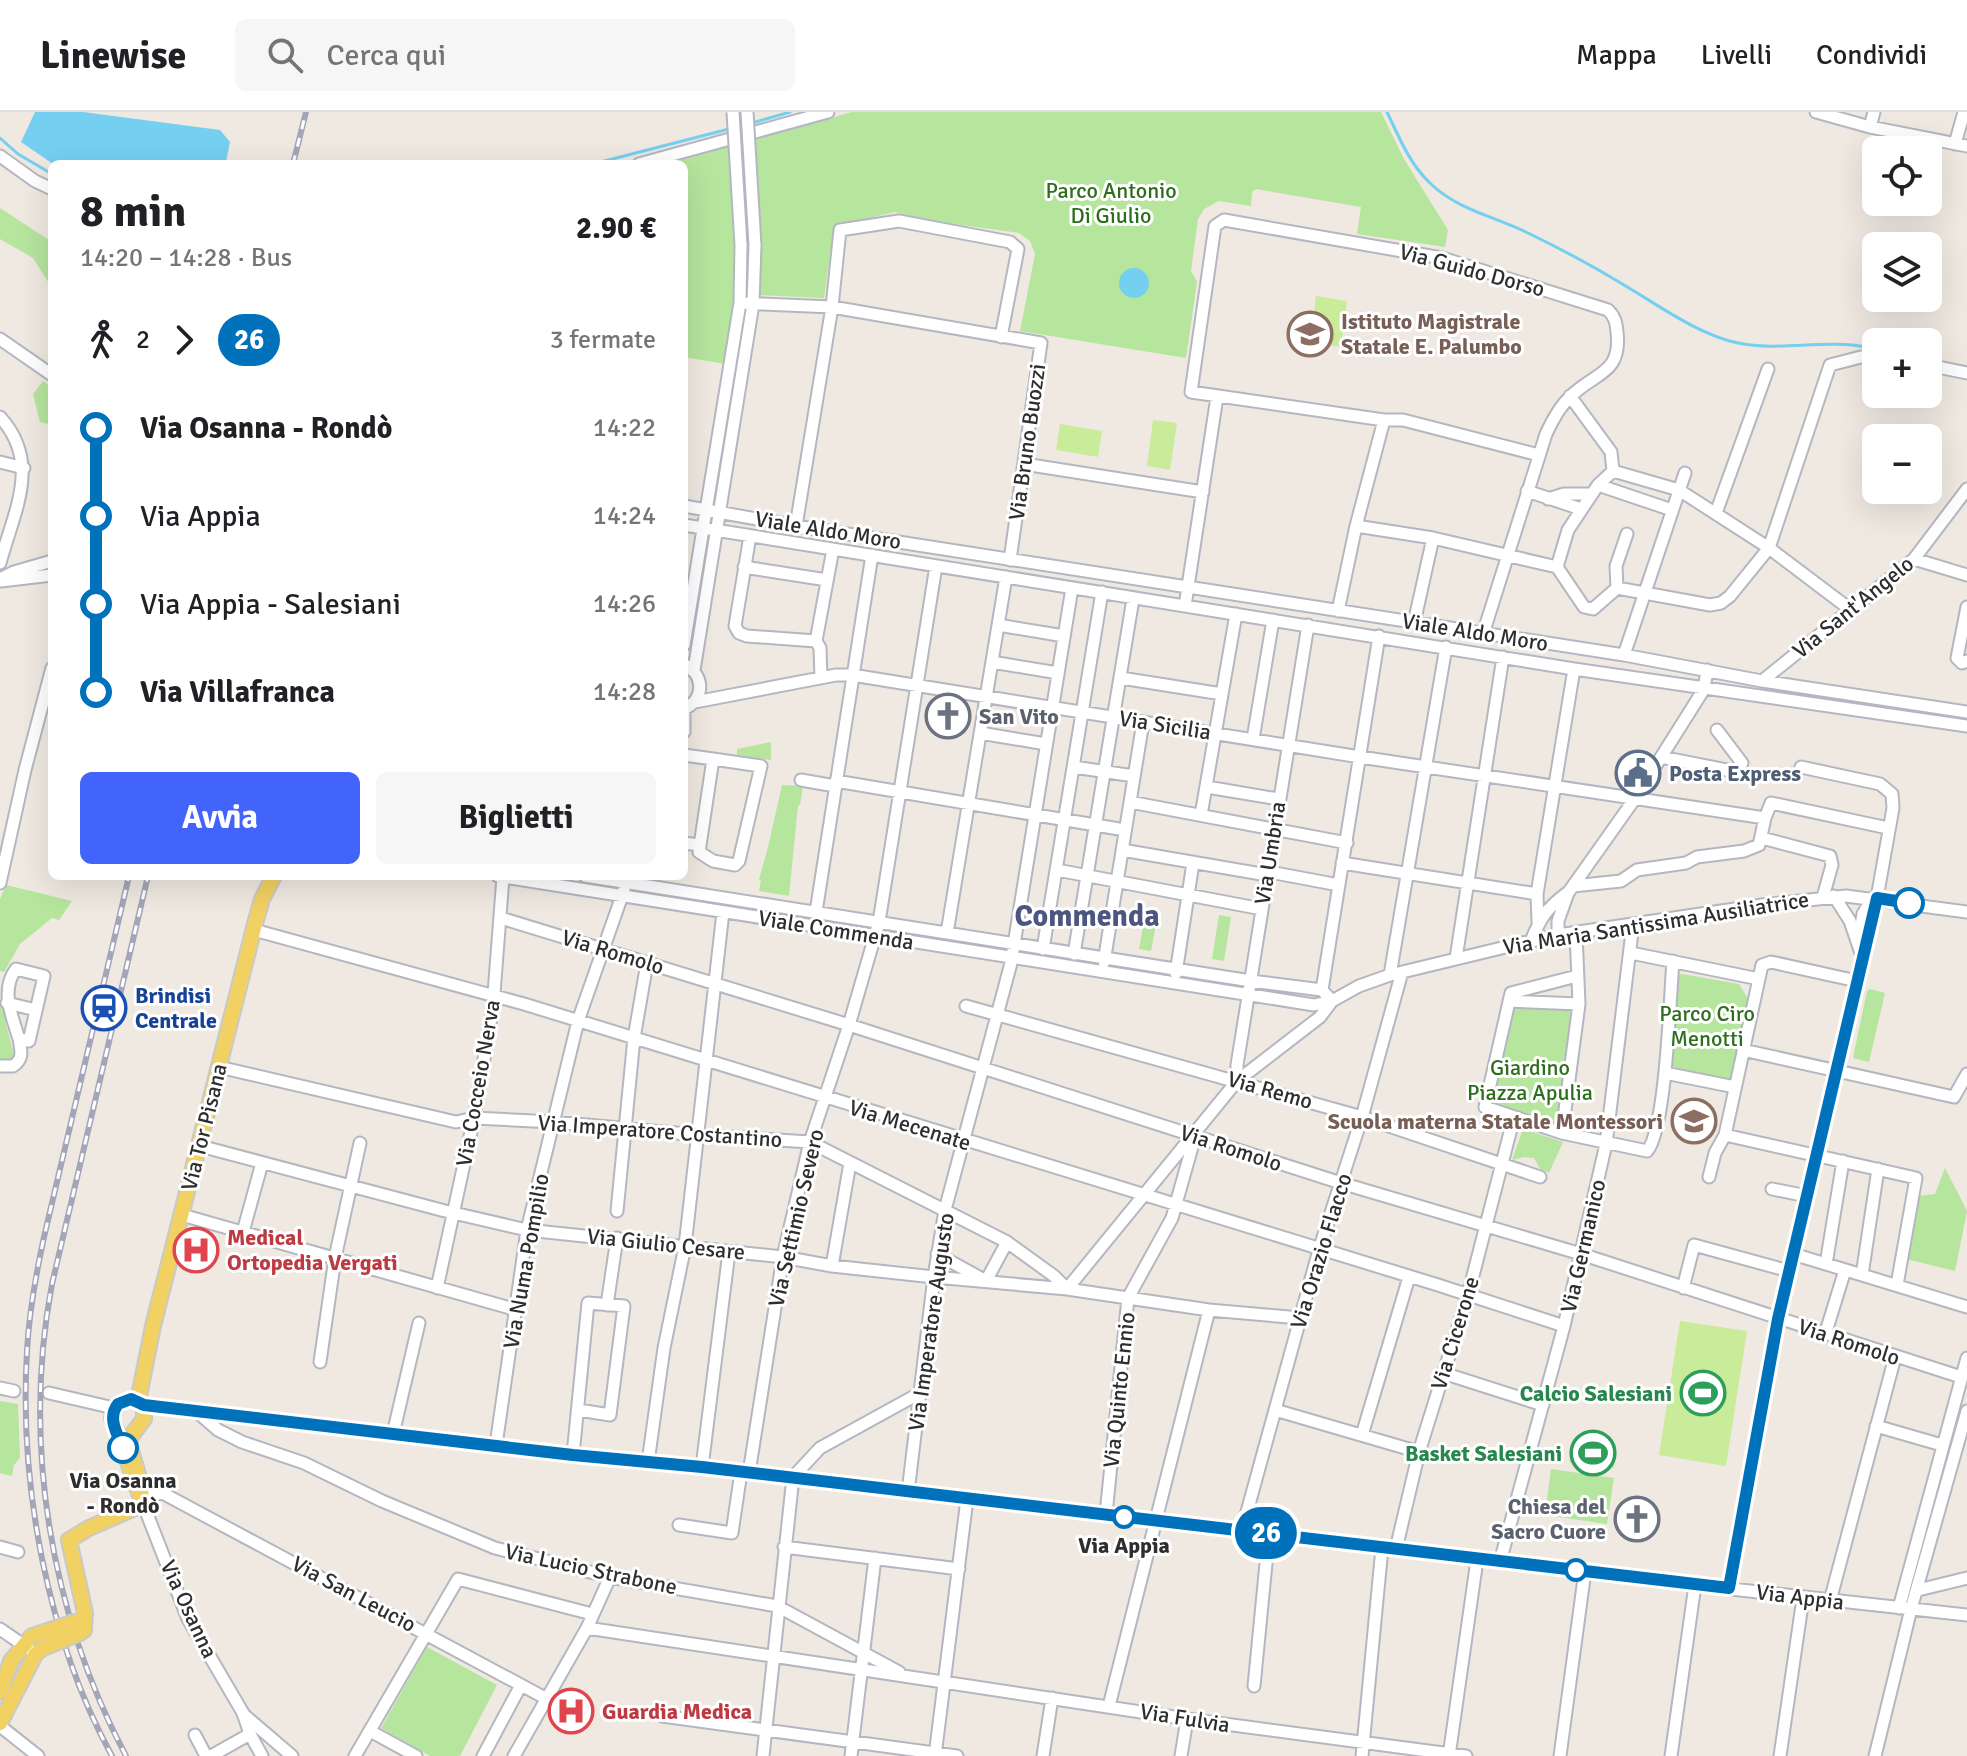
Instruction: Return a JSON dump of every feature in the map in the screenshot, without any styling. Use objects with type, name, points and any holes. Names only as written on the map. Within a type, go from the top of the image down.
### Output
[{"type":"main road","name":"Via Tor Pisana","points":[[261,880],[262,899]]},
{"type":"main road","name":"Via Tor Pisana","points":[[141,1403],[153,1326],[262,899],[272,880]]},
{"type":"main road","points":[[114,1408],[124,1400],[141,1403]]},
{"type":"main road","name":"Via Osanna","points":[[141,1403],[144,1419],[131,1436],[129,1444],[140,1481],[142,1501]]},
{"type":"main road","name":"Via Osanna","points":[[114,1408],[114,1426],[142,1501]]},
{"type":"main road","points":[[81,1624],[69,1540],[137,1507],[142,1501]]},
{"type":"main road","points":[[0,1692],[13,1657],[27,1640],[81,1624]]},
{"type":"main road","points":[[13,1657],[35,1656],[81,1624]]},
{"type":"main road","points":[[0,1724],[35,1656]]},
{"type":"street","points":[[713,511],[740,303],[741,245],[733,112]]},
{"type":"street","points":[[688,706],[695,702],[701,689],[698,675],[689,667],[713,511],[753,304],[755,245],[747,112]]},
{"type":"street","points":[[658,160],[828,112]]},
{"type":"street","points":[[1816,112],[1870,127],[1961,145],[1964,112]]},
{"type":"street","points":[[1870,127],[1874,112]]},
{"type":"street","points":[[0,156],[48,187]]},
{"type":"street","name":"Via Guido Dorso","points":[[1217,397],[1191,392],[1212,241],[1215,226],[1224,220],[1442,258],[1608,310],[1615,317],[1619,346],[1615,361],[1610,368],[1570,396]]},
{"type":"street","points":[[796,526],[832,307],[840,230],[899,221],[1010,242],[1018,249],[1001,337]]},
{"type":"street","name":"Via Bruno Buozzi","points":[[740,303],[832,307],[1041,343],[1010,560]]},
{"type":"street","points":[[0,339],[48,372]]},
{"type":"street","points":[[1356,526],[1433,538],[1557,567],[1584,607],[1593,609],[1617,588],[1710,605],[1721,603],[1769,548],[1830,365],[1861,357]]},
{"type":"street","points":[[1942,367],[1967,371]]},
{"type":"street","points":[[1716,513],[1768,369]]},
{"type":"street","points":[[1483,634],[1539,455],[1554,417],[1570,396],[1611,452],[1613,471]]},
{"type":"street","points":[[1185,606],[1217,397],[1403,420],[1539,455]]},
{"type":"street","points":[[0,417],[14,438],[24,468],[1,555]]},
{"type":"street","points":[[1338,611],[1356,526],[1384,420]]},
{"type":"street","points":[[0,462],[24,468]]},
{"type":"street","points":[[1024,464],[1203,492]]},
{"type":"street","points":[[1613,471],[1679,490],[1769,548],[1851,610]]},
{"type":"street","points":[[1557,567],[1568,530],[1595,489],[1613,471]]},
{"type":"street","points":[[1624,655],[1685,473]]},
{"type":"street","points":[[1547,499],[1595,489],[1672,510]]},
{"type":"street","name":"Via Sant'Angelo","points":[[1746,695],[1914,559],[1967,489]]},
{"type":"street","points":[[1527,491],[1581,509]]},
{"type":"street","name":"Viale Aldo Moro","points":[[688,507],[1967,712]]},
{"type":"street","name":"Viale Aldo Moro","points":[[688,526],[1574,669],[1967,726]]},
{"type":"street","points":[[688,627],[710,529]]},
{"type":"street","points":[[1617,588],[1616,566],[1627,534]]},
{"type":"street","points":[[750,536],[735,626],[739,633],[816,641]]},
{"type":"street","points":[[1414,623],[1433,538]]},
{"type":"street","points":[[821,678],[820,648],[816,641],[833,549]]},
{"type":"street","points":[[970,572],[973,554]]},
{"type":"street","points":[[816,912],[872,555]]},
{"type":"street","points":[[1914,559],[1967,575]]},
{"type":"street","points":[[0,580],[48,563]]},
{"type":"street","name":"Via Settimio Severo","points":[[679,1525],[732,1533],[783,1257],[810,1142],[879,922],[936,566]]},
{"type":"street","points":[[744,567],[827,580]]},
{"type":"street","points":[[14,576],[48,575]]},
{"type":"street","points":[[947,933],[1006,577]]},
{"type":"street","name":"Via Imperatore Augusto","points":[[908,1492],[937,1254],[945,1210],[1012,957],[1072,588]]},
{"type":"street","points":[[1043,949],[1102,592]]},
{"type":"street","points":[[1074,954],[1133,599]]},
{"type":"street","points":[[1967,607],[1957,658],[1962,663],[1967,661]]},
{"type":"street","points":[[1201,815],[1236,614]]},
{"type":"street","points":[[1253,739],[1273,620]]},
{"type":"street","points":[[998,625],[1064,636]]},
{"type":"street","name":"Via Umbria","points":[[1237,1081],[1278,799],[1308,625]]},
{"type":"street","points":[[1067,1289],[1237,1081],[1320,1017],[1332,1001],[1322,990],[1379,636]]},
{"type":"street","name":"Via Orazio Flacco","points":[[1242,1530],[1319,1250],[1362,1117],[1396,973],[1408,875],[1446,647]]},
{"type":"street","points":[[1456,958],[1503,657]]},
{"type":"street","points":[[992,662],[1058,673]]},
{"type":"street","points":[[1538,922],[1537,894],[1574,669]]},
{"type":"street","points":[[1558,935],[1558,921],[1570,890],[1636,797],[1704,689],[1707,670]]},
{"type":"street","name":"Via Sicilia","points":[[695,702],[852,675],[1360,757],[1765,818]]},
{"type":"street","points":[[1121,678],[1222,694]]},
{"type":"street","points":[[0,883],[48,683]]},
{"type":"street","points":[[1103,964],[1143,722]]},
{"type":"street","points":[[1661,757],[1739,767],[1717,730]]},
{"type":"street","points":[[980,733],[1046,744]]},
{"type":"street","points":[[688,756],[713,759],[761,766],[739,861],[735,865],[713,861],[699,852],[713,759]]},
{"type":"street","points":[[1074,767],[1134,776]]},
{"type":"street","points":[[1729,1588],[1778,1319],[1857,981],[1893,803],[1889,790],[1880,784],[1801,767]]},
{"type":"street","points":[[801,780],[900,791],[1125,830]]},
{"type":"street","points":[[1207,787],[1278,799]]},
{"type":"street","points":[[1130,802],[1347,843]]},
{"type":"street","points":[[1761,842],[1771,803],[1888,828]]},
{"type":"street","points":[[1531,941],[1538,922],[1548,908],[1570,890],[1621,881],[1637,870],[1744,851],[1761,842],[1830,856],[1832,865],[1828,896],[1850,921],[1862,957]]},
{"type":"street","points":[[688,844],[699,845]]},
{"type":"street","points":[[1122,850],[1339,885]]},
{"type":"street","points":[[1175,975],[1193,863]]},
{"type":"street","points":[[1342,863],[1537,894]]},
{"type":"street","points":[[1057,870],[1262,909]]},
{"type":"street","name":"Via Cocceio Nerva","points":[[437,1288],[474,1118],[495,996],[501,918],[500,880]]},
{"type":"street","name":"Viale Commenda","points":[[524,880],[1012,957],[1103,964],[1175,975],[1322,990]]},
{"type":"street","name":"Via Numa Pompilio","points":[[496,1445],[527,1230],[578,1021],[626,880]]},
{"type":"street","points":[[657,901],[661,881]]},
{"type":"street","name":"Viale Commenda","points":[[661,881],[816,912],[1074,954],[1103,964]]},
{"type":"street","name":"Via Maria Santissima Ausiliatrice","points":[[1332,1001],[1359,986],[1396,973],[1558,935],[1828,896],[1875,898],[1967,912]]},
{"type":"street","points":[[1858,941],[1863,914],[1875,898]]},
{"type":"street","points":[[648,1462],[664,1348],[685,1246],[723,912]]},
{"type":"street","name":"Via Romolo","points":[[501,918],[849,1025],[1341,1183],[1581,1254],[1961,1377]]},
{"type":"street","name":"Via Germanico","points":[[1500,1562],[1564,1326],[1606,1144],[1633,924]]},
{"type":"street","name":"Via Mecenate","points":[[254,930],[578,1021],[1564,1326]]},
{"type":"street","points":[[1562,1133],[1579,1004],[1576,933]]},
{"type":"street","points":[[1631,953],[1759,979]]},
{"type":"street","points":[[1577,976],[1511,993],[1485,1107],[1562,1133],[1642,1152],[1647,1151],[1655,1138],[1665,1073],[1673,961]]},
{"type":"street","points":[[1709,1177],[1715,1153],[1725,1135],[1762,965],[1771,962],[1857,981]]},
{"type":"street","points":[[617,1211],[634,1038],[647,963]]},
{"type":"street","points":[[0,1066],[9,1067],[20,1061],[22,1052],[3,985],[16,969],[44,976],[29,1041],[19,1039]]},
{"type":"street","name":"Viale Commenda","points":[[1175,975],[1249,994],[1314,1005],[1332,1001]]},
{"type":"street","points":[[1509,1001],[1579,1004]]},
{"type":"street","points":[[7,1003],[36,1010]]},
{"type":"street","points":[[966,1006],[997,1015]]},
{"type":"street","name":"Via Remo","points":[[997,1015],[1362,1117],[1540,1177]]},
{"type":"street","points":[[1743,1050],[1954,1097],[1967,1074]]},
{"type":"street","name":"Via Imperatore Costantino","points":[[219,1067],[456,1122],[474,1118],[553,1122],[810,1142],[1007,1242],[1067,1289]]},
{"type":"street","points":[[1665,1073],[1735,1087]]},
{"type":"street","name":"Via Cicerone","points":[[1396,1549],[1419,1452],[1468,1295],[1514,1117]]},
{"type":"street","points":[[1725,1135],[1916,1178],[1897,1285]]},
{"type":"street","name":"Via Quinto Ennio","points":[[1106,1514],[1128,1298],[1172,1218],[1195,1136]]},
{"type":"street","points":[[320,1362],[335,1258],[360,1143]]},
{"type":"street","name":"Via Giulio Cesare","points":[[200,1146],[527,1230],[783,1257],[832,1266],[1067,1289],[1209,1310],[1300,1318]]},
{"type":"street","points":[[1826,1264],[1843,1161]]},
{"type":"street","points":[[243,1232],[262,1163]]},
{"type":"street","points":[[832,1266],[850,1163]]},
{"type":"street","points":[[1862,1275],[1878,1169]]},
{"type":"street","points":[[1772,1189],[1807,1196]]},
{"type":"street","points":[[182,1215],[517,1310]]},
{"type":"street","points":[[607,1305],[617,1238]]},
{"type":"street","points":[[986,1281],[1007,1242]]},
{"type":"street","points":[[1683,1288],[1694,1245],[1789,1271]]},
{"type":"street","points":[[702,1467],[729,1252]]},
{"type":"street","name":"Via Giulio Cesare","points":[[937,1254],[986,1281]]},
{"type":"street","points":[[1793,1254],[1967,1307]]},
{"type":"street","points":[[1825,1335],[1845,1270]]},
{"type":"street","points":[[1362,1435],[1409,1277]]},
{"type":"street","points":[[573,1455],[588,1303],[624,1306],[610,1415],[579,1410]]},
{"type":"street","points":[[1109,1706],[1209,1310]]},
{"type":"street","points":[[393,1434],[419,1323]]},
{"type":"street","points":[[1830,1601],[1895,1357]]},
{"type":"street","points":[[1875,1756],[1942,1445],[1967,1358]]},
{"type":"street","points":[[1443,1373],[1543,1405]]},
{"type":"street","points":[[0,1388],[14,1391]]},
{"type":"street","points":[[49,1393],[114,1408]]},
{"type":"street","points":[[763,1756],[793,1477],[820,1448],[920,1393]]},
{"type":"street","name":"Via Appia","points":[[141,1403],[1967,1615]]},
{"type":"street","name":"Via Lucio Strabone","points":[[195,1410],[218,1430],[242,1442],[304,1463],[382,1501],[495,1548],[610,1577],[777,1606],[862,1651]]},
{"type":"street","points":[[1275,1410],[1419,1452]]},
{"type":"street","points":[[1905,1609],[1918,1590],[1967,1411]]},
{"type":"street","points":[[1876,1426],[1942,1445]]},
{"type":"street","name":"Via San Leucio","points":[[140,1481],[547,1699]]},
{"type":"street","points":[[142,1501],[160,1492]]},
{"type":"street","points":[[936,1754],[967,1499]]},
{"type":"street","name":"Via Osanna","points":[[142,1501],[188,1619],[243,1713],[262,1756]]},
{"type":"street","points":[[1254,1686],[1269,1533]]},
{"type":"street","points":[[0,1547],[18,1552]]},
{"type":"street","points":[[784,1547],[959,1569]]},
{"type":"street","points":[[1362,1750],[1382,1548]]},
{"type":"street","points":[[851,1756],[859,1669],[875,1558]]},
{"type":"street","points":[[1449,1755],[1477,1560]]},
{"type":"street","points":[[1560,1756],[1585,1571]]},
{"type":"street","points":[[514,1756],[587,1628],[610,1577]]},
{"type":"street","points":[[1918,1590],[1967,1578]]},
{"type":"street","points":[[355,1756],[458,1579],[592,1614]]},
{"type":"street","points":[[1671,1756],[1695,1585]]},
{"type":"street","points":[[1780,1756],[1803,1598]]},
{"type":"street","name":"Via Fulvia","points":[[587,1628],[1109,1706],[1362,1750],[1466,1756]]},
{"type":"street","points":[[0,1629],[27,1640],[35,1656]]},
{"type":"street","name":"Via Fulvia","points":[[862,1651],[905,1675]]},
{"type":"street","points":[[483,1756],[521,1685]]},
{"type":"street","points":[[1043,1756],[1052,1698]]},
{"type":"street","name":"Via Osanna","points":[[243,1713],[292,1756]]},
{"type":"street","points":[[662,1716],[957,1756]]},
{"type":"street","points":[[1181,1756],[1187,1719]]},
{"type":"street","points":[[0,1724],[38,1756]]},
{"type":"street","points":[[370,1731],[416,1756]]},
{"type":"street","points":[[195,1735],[208,1756],[250,1734]]},
{"type":"green space","name":"Parco Antonio Di Giulio","points":[[852,112],[1381,112],[1404,159],[1448,230],[1445,247],[1357,234],[1361,207],[1256,189],[1252,192],[1251,206],[1219,201],[1204,209],[1198,219],[1191,271],[1197,282],[1186,358],[1020,331],[1035,254],[1030,241],[1019,233],[903,217],[896,212],[834,226],[824,298],[736,294],[725,364],[688,358],[688,160],[682,160]]},
{"type":"green space","points":[[0,208],[48,239],[48,282],[33,258],[0,239]]},
{"type":"green space","points":[[1316,296],[1347,301],[1341,347],[1310,342]]},
{"type":"green space","points":[[43,381],[48,385],[48,424],[40,422],[33,394]]},
{"type":"green space","points":[[1153,420],[1177,423],[1170,470],[1147,466]]},
{"type":"green space","points":[[1060,424],[1102,431],[1098,457],[1056,450]]},
{"type":"green space","points":[[771,742],[771,760],[737,755],[737,749]]},
{"type":"green space","points":[[782,785],[803,786],[798,805],[789,896],[759,891]]},
{"type":"green space","points":[[6,885],[72,901],[59,920],[52,918],[20,944],[4,972],[0,971],[0,899]]},
{"type":"green space","points":[[1146,911],[1158,913],[1151,951],[1139,949]]},
{"type":"green space","points":[[1219,915],[1231,917],[1224,961],[1212,959]]},
{"type":"green space","name":"Parco Ciro Menotti","points":[[1676,973],[1739,984],[1748,999],[1731,1083],[1667,1068]]},
{"type":"green space","points":[[1867,991],[1885,993],[1869,1062],[1853,1058]]},
{"type":"green space","points":[[0,1001],[5,1005],[6,1025],[16,1061],[0,1060]]},
{"type":"green space","name":"Giardino Piazza Apulia","points":[[1511,1004],[1574,1008],[1557,1126],[1491,1103]]},
{"type":"green space","points":[[1523,1129],[1563,1142],[1549,1173],[1540,1169],[1534,1158],[1512,1160]]},
{"type":"green space","points":[[1945,1168],[1967,1211],[1955,1271],[1906,1259],[1918,1196],[1935,1194]]},
{"type":"green space","name":"Calcio Salesiani","points":[[1680,1321],[1747,1331],[1726,1466],[1659,1455]]},
{"type":"green space","points":[[0,1401],[18,1404],[20,1458],[14,1465],[12,1476],[0,1473]]},
{"type":"green space","name":"Basket Salesiani","points":[[1573,1439],[1616,1444],[1614,1468],[1570,1462]]},
{"type":"green space","points":[[1551,1469],[1614,1478],[1607,1524],[1545,1515]]},
{"type":"green space","points":[[427,1647],[497,1685],[460,1756],[430,1756],[381,1728]]},
{"type":"water","points":[[35,112],[83,112],[220,130],[230,142],[226,160],[48,161],[21,142]]},
{"type":"water","points":[[1134,268],[1145,272],[1149,283],[1145,294],[1134,298],[1123,294],[1119,283],[1123,272]]},
{"type":"waterway","points":[[752,123],[790,112]]},
{"type":"waterway","points":[[1387,112],[1411,159],[1442,193],[1465,207],[1565,251],[1694,326],[1723,339],[1754,345],[1862,346]]},
{"type":"waterway","points":[[609,160],[729,129]]},
{"type":"waterway","points":[[0,138],[18,154],[48,172]]},
{"type":"railway","points":[[294,160],[306,112]]},
{"type":"railway","points":[[112,1756],[89,1710],[54,1611],[33,1507],[26,1402],[28,1336],[38,1265],[128,880]]},
{"type":"railway","points":[[126,1756],[78,1644],[61,1585],[49,1526],[42,1465],[40,1405],[43,1344],[52,1284],[147,880]]},
{"type":"bus line","name":"26","points":[[123,1448],[112,1418],[114,1408],[131,1399],[144,1405],[702,1467],[1729,1588],[1778,1319],[1877,898],[1909,903]]},
{"type":"place","name":"Istituto Magistrale Statale E. Palumbo","points":[[1310,334]]},
{"type":"place","name":"San Vito","points":[[948,716]]},
{"type":"place","name":"Posta Express","points":[[1638,773]]},
{"type":"place","name":"Brindisi Centrale","points":[[104,1008]]},
{"type":"place","name":"Scuola materna Statale Montessori","points":[[1694,1121]]},
{"type":"place","name":"Medical Ortopedia Vergati","points":[[196,1250]]},
{"type":"place","name":"Calcio Salesiani","points":[[1703,1393]]},
{"type":"place","name":"Via Osanna - Rondò","points":[[123,1448]]},
{"type":"place","name":"Basket Salesiani","points":[[1593,1453]]},
{"type":"place","name":"Via Appia","points":[[1124,1517]]},
{"type":"place","name":"Chiesa del Sacro Cuore","points":[[1637,1519]]},
{"type":"place","name":"Guardia Medica","points":[[571,1711]]},
{"type":"district","name":"Commenda","points":[[1087,916]]}]
